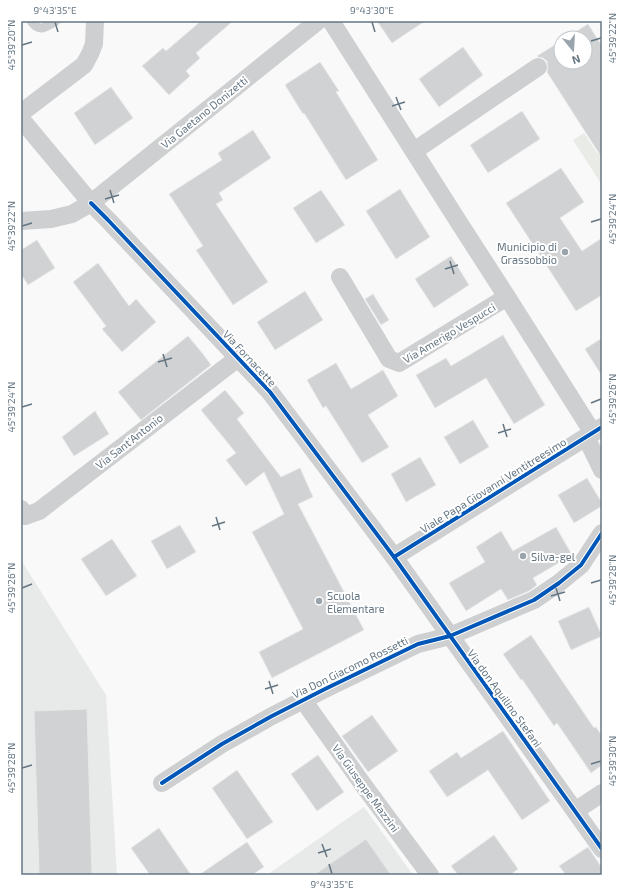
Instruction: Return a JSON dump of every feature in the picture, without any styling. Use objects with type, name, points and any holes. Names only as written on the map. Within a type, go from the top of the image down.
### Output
[{"type":"street","points":[[21,113],[84,65],[94,44],[95,21]]},
{"type":"street","name":"Via Gaetano Donizetti","points":[[91,203],[318,21]]},
{"type":"street","name":"Via Amerigo Vespucci","points":[[331,21],[594,432]]},
{"type":"street","points":[[414,151],[538,67]]},
{"type":"street","name":"Via Fornacette","points":[[21,119],[91,203],[270,392],[394,558]]},
{"type":"street","points":[[21,221],[51,219],[72,214],[91,203]]},
{"type":"street","name":"Via Amerigo Vespucci","points":[[340,277],[389,358],[399,363],[507,297]]},
{"type":"street","name":"Via Sant'Antonio","points":[[21,509],[26,516],[39,511],[238,358]]},
{"type":"street","points":[[594,432],[602,470]]},
{"type":"street","name":"Viale Papa Giovanni Ventitreesimo","points":[[394,558],[594,432]]},
{"type":"street","name":"Via Don Giacomo Rossetti","points":[[162,783],[222,744],[303,700],[418,644],[450,636],[534,600],[581,565],[602,533]]},
{"type":"street","name":"Via don Aquilino Stefani","points":[[394,558],[602,849]]},
{"type":"street","name":"Via Giuseppe Mazzini","points":[[303,700],[430,875]]},
{"type":"street","points":[[575,811],[602,792]]},
{"type":"lane","points":[[31,21],[38,28],[45,28],[56,21]]},
{"type":"shaded area","points":[[584,133],[597,153],[602,150],[602,185],[573,140]]},
{"type":"shaded area","points":[[21,560],[106,695],[117,875],[21,875]]},
{"type":"shaded area","points":[[364,807],[413,875],[267,875]]},
{"type":"building","points":[[201,21],[233,21],[196,53],[200,58],[186,71],[190,76],[169,95],[142,66],[163,48],[166,51]]},
{"type":"building","points":[[377,21],[425,21],[392,43]]},
{"type":"building","points":[[588,24],[592,30],[579,30]]},
{"type":"building","points":[[593,32],[602,46],[602,158],[547,72],[547,61],[537,56],[553,46],[553,70],[593,70]]},
{"type":"building","points":[[463,47],[483,75],[439,107],[419,79]]},
{"type":"building","points":[[320,62],[339,91],[336,92],[378,160],[346,180],[285,85]]},
{"type":"building","points":[[111,87],[133,118],[95,145],[74,113]]},
{"type":"building","points":[[522,111],[540,139],[488,173],[470,145]]},
{"type":"building","points":[[253,130],[271,158],[219,193],[223,200],[216,204],[268,282],[233,305],[196,250],[203,246],[169,194],[222,160],[218,153]]},
{"type":"building","points":[[561,168],[584,202],[560,218],[582,251],[602,238],[602,295],[576,311],[506,203]]},
{"type":"building","points":[[400,189],[430,237],[396,259],[366,211]]},
{"type":"building","points":[[321,190],[345,225],[316,243],[293,208]]},
{"type":"building","points":[[37,240],[55,268],[28,285],[21,274],[21,250]]},
{"type":"building","points":[[451,256],[469,285],[434,308],[415,279]]},
{"type":"building","points":[[98,263],[129,306],[136,299],[156,322],[122,352],[102,329],[106,326],[73,282]]},
{"type":"building","points":[[305,291],[323,320],[275,350],[257,322]]},
{"type":"building","points":[[373,294],[389,320],[381,325],[365,299]]},
{"type":"building","points":[[503,335],[545,405],[514,424],[486,378],[435,408],[416,375],[446,358],[451,366]]},
{"type":"building","points":[[188,336],[211,365],[141,420],[118,392]]},
{"type":"building","points":[[602,338],[602,376],[585,349]]},
{"type":"building","points":[[336,363],[351,389],[383,370],[398,396],[368,415],[389,447],[362,463],[326,406],[323,408],[307,380]]},
{"type":"building","name":"Scuola Elementare","points":[[225,390],[244,413],[237,419],[281,477],[300,468],[313,497],[298,504],[364,630],[272,678],[259,652],[303,629],[252,532],[284,514],[264,472],[246,486],[226,460],[236,453],[201,410]]},
{"type":"building","points":[[95,411],[109,434],[74,456],[62,437]]},
{"type":"building","points":[[473,420],[489,447],[460,464],[444,437]]},
{"type":"building","points":[[420,457],[436,485],[406,502],[391,474]]},
{"type":"building","points":[[587,478],[602,503],[602,506],[574,523],[558,495]]},
{"type":"building","points":[[180,525],[196,552],[167,569],[151,541]]},
{"type":"building","points":[[556,527],[572,555],[533,578],[537,585],[529,591],[508,600],[501,589],[466,611],[449,583],[485,562],[476,547],[501,531],[513,551]]},
{"type":"building","points":[[112,539],[137,576],[106,596],[81,559]]},
{"type":"building","points":[[589,607],[602,636],[571,650],[558,621]]},
{"type":"building","points":[[531,635],[594,728],[596,727],[602,736],[602,765],[591,773],[557,723],[554,726],[503,654]]},
{"type":"building","points":[[87,709],[92,875],[39,875],[34,711]]},
{"type":"building","points":[[372,715],[398,751],[368,772],[342,736]]},
{"type":"building","points":[[503,731],[550,801],[522,820],[488,770],[447,797],[429,771],[457,752],[461,758]]},
{"type":"building","points":[[318,755],[344,792],[317,811],[291,774]]},
{"type":"building","points":[[237,770],[273,822],[247,839],[212,788]]},
{"type":"building","points":[[159,828],[191,875],[150,875],[131,848]]},
{"type":"building","points":[[494,835],[518,869],[510,875],[458,875],[451,866]]},
{"type":"building","points":[[366,839],[391,875],[314,875]]},
{"type":"building","points":[[247,842],[264,867],[252,875],[199,875]]},
{"type":"building","points":[[588,847],[602,868],[602,875],[566,875],[559,866]]},
{"type":"cycle path","points":[[91,203],[270,392],[394,557],[602,849]]},
{"type":"cycle path","points":[[394,557],[602,427]]},
{"type":"cycle path","points":[[162,783],[222,744],[325,689],[418,644],[450,636],[534,600],[559,583],[581,565],[602,533]]},
{"type":"place","name":"Municipio di Grassobbio","points":[[565,252]]},
{"type":"place","name":"Silva-gel","points":[[523,556]]},
{"type":"place","name":"Scuola Elementare","points":[[319,601]]}]
